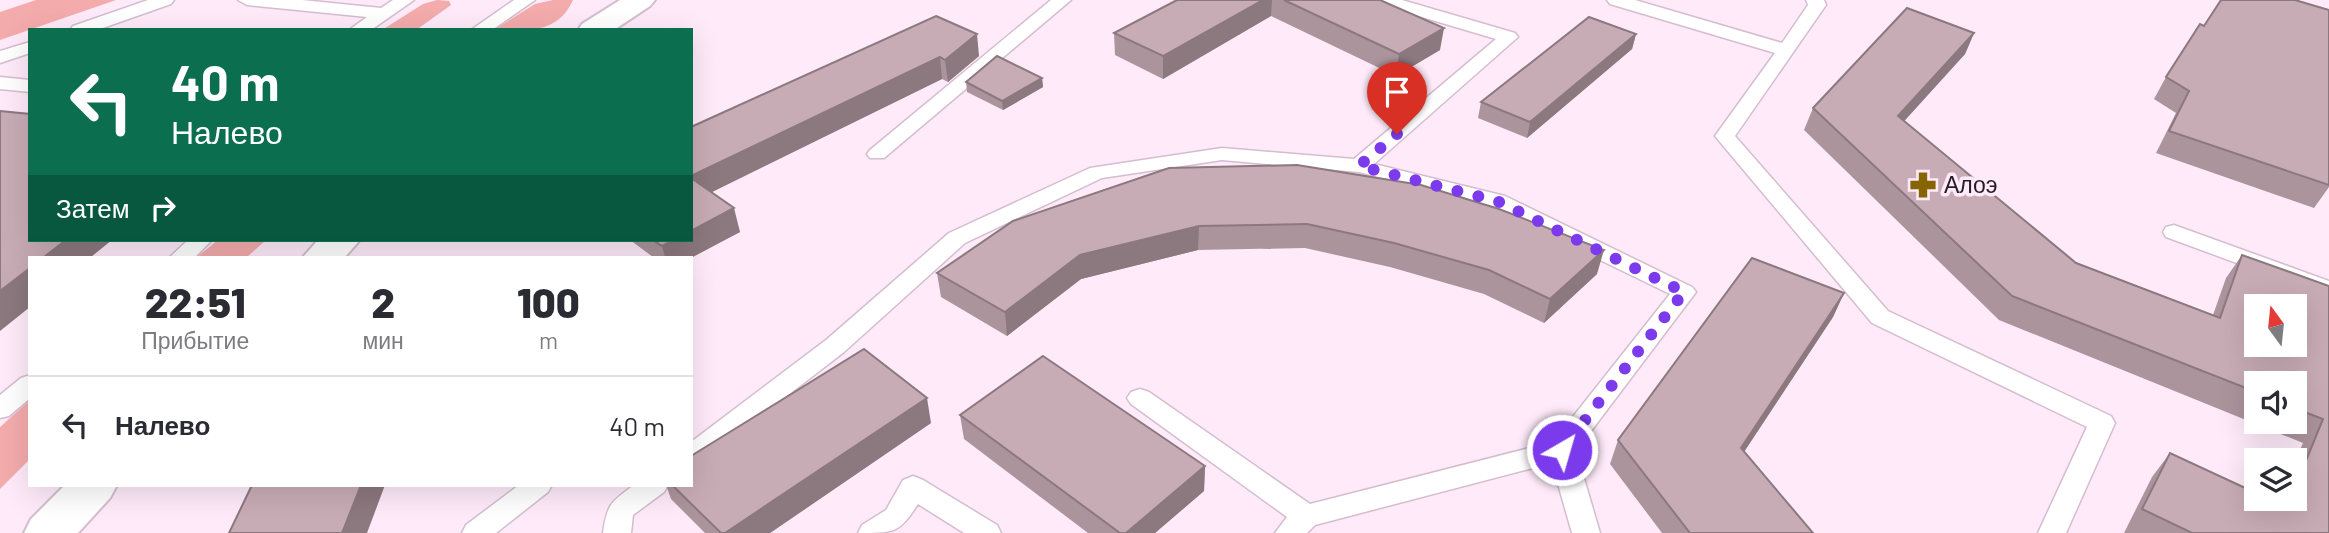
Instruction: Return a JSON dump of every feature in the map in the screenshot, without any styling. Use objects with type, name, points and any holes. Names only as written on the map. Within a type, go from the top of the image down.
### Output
[{"type":"main road","points":[[596,28],[640,0]]},
{"type":"main road","points":[[323,256],[339,242]]},
{"type":"main road","points":[[48,533],[92,487]]},
{"type":"lane","points":[[85,28],[165,0]]},
{"type":"lane","points":[[247,0],[384,13]]},
{"type":"lane","points":[[361,28],[405,0]]},
{"type":"lane","points":[[483,28],[526,0]]},
{"type":"lane","points":[[877,154],[1062,0]]},
{"type":"lane","points":[[1359,166],[1509,37],[1384,0]]},
{"type":"lane","points":[[1616,0],[1786,50]]},
{"type":"lane","points":[[1815,0],[1816,5],[1725,136],[1880,317],[2102,423],[2052,533]]},
{"type":"lane","points":[[0,57],[28,48]]},
{"type":"lane","points":[[0,83],[28,86]]},
{"type":"lane","points":[[693,454],[835,346],[957,238],[1097,172],[1222,154],[1359,166],[1497,201],[1684,292],[1562,450],[1298,524],[1140,398]]},
{"type":"lane","points":[[2174,232],[2329,289]]},
{"type":"lane","points":[[182,256],[199,242]]},
{"type":"lane","points":[[0,409],[28,386]]},
{"type":"lane","points":[[1562,450],[1586,533]]},
{"type":"lane","points":[[476,533],[535,487]]},
{"type":"lane","points":[[617,533],[620,510],[651,487]]},
{"type":"lane","points":[[872,533],[897,518],[913,487],[988,533]]},
{"type":"shaded area","points":[[36,0],[116,0],[28,28],[28,30],[0,40],[0,12]]},
{"type":"shaded area","points":[[437,0],[449,1],[451,5],[419,28],[385,28],[423,4]]},
{"type":"shaded area","points":[[573,0],[559,19],[550,25],[540,28],[497,28],[535,4]]},
{"type":"shaded area","points":[[216,242],[264,242],[248,256],[198,256]]},
{"type":"shaded area","points":[[28,402],[28,461],[0,489],[0,427]]},
{"type":"building","points":[[1177,0],[1263,0],[1163,56],[1114,33]]},
{"type":"building","points":[[1284,0],[1380,0],[1444,28],[1399,54]]},
{"type":"building","points":[[2221,0],[2295,0],[2329,10],[2329,185],[2169,131],[2189,91],[2166,77],[2200,24],[2204,26]]},
{"type":"building","points":[[1907,8],[1974,33],[1898,116],[2076,263],[2220,318],[2242,255],[2329,286],[2329,533],[2192,533],[2142,509],[2170,453],[2244,487],[2244,511],[2307,511],[2307,458],[2323,419],[2307,413],[2307,371],[2244,371],[2244,387],[2012,296],[1813,108]]},
{"type":"building","points":[[936,16],[977,34],[945,60],[940,57],[693,175],[693,126]]},
{"type":"building","points":[[1589,17],[1636,34],[1530,122],[1481,102]]},
{"type":"building","points":[[997,56],[1042,78],[1002,101],[966,82]]},
{"type":"building","points":[[0,111],[28,114],[28,242],[63,242],[45,256],[28,256],[28,270],[0,291]]},
{"type":"building","points":[[1297,165],[1421,185],[1499,209],[1604,250],[1550,299],[1489,270],[1394,243],[1307,224],[1199,226],[1080,255],[1005,312],[937,273],[1013,221],[1169,168]]},
{"type":"building","points":[[693,179],[734,208],[693,230]]},
{"type":"building","points":[[1752,258],[1844,293],[1741,448],[1813,533],[1690,533],[1618,440]]},
{"type":"building","points":[[864,349],[927,398],[725,533],[721,533],[674,487],[693,487],[693,455]]},
{"type":"building","points":[[1043,356],[1205,466],[1126,533],[1120,533],[960,415]]},
{"type":"building","points":[[251,487],[360,487],[342,533],[229,533]]},
{"type":"place","name":"Алоэ","points":[[1923,185]]},
{"type":"route","points":[[1397,134],[1359,166],[1497,201],[1684,292],[1562,450]]}]
